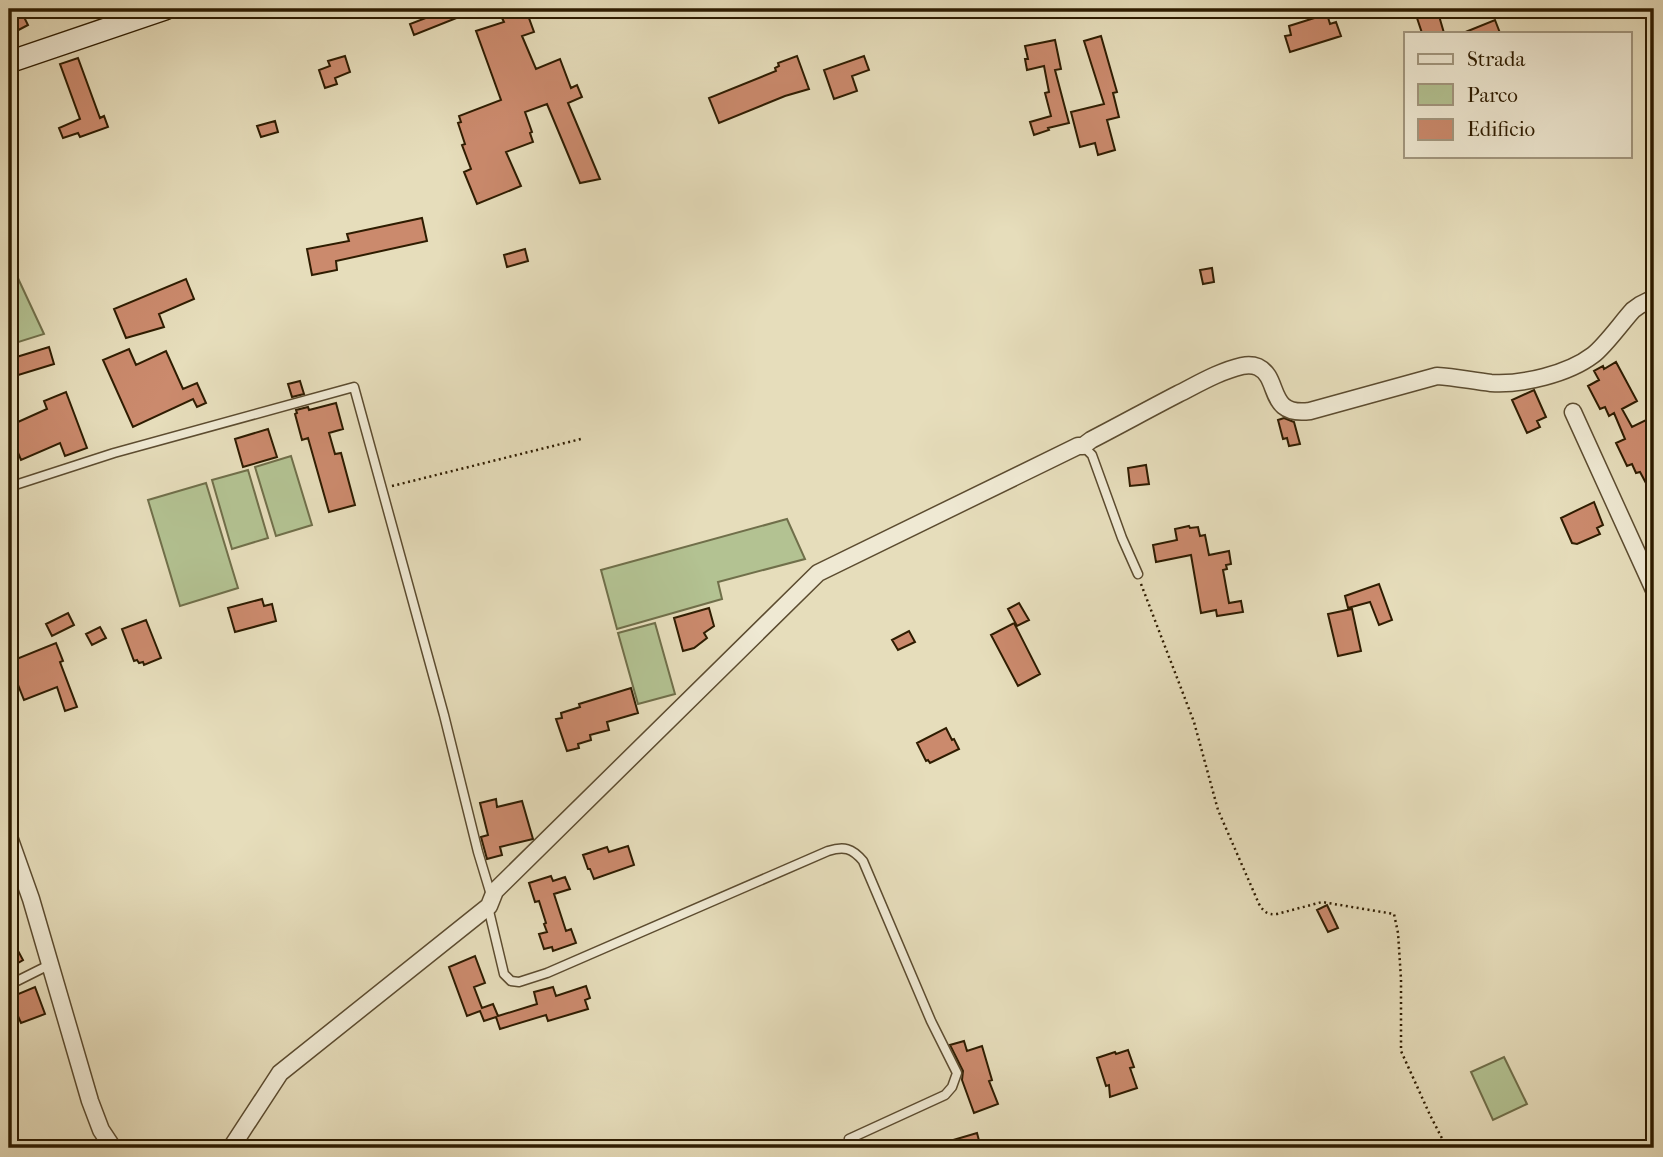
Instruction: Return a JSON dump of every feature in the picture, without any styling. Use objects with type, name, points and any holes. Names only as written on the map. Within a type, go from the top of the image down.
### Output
[{"type":"street","points":[[9,62],[165,9]]},
{"type":"street","points":[[231,1148],[280,1073],[491,902],[495,891],[818,573],[1078,446],[1083,446],[1205,380],[1243,365],[1261,368],[1277,397],[1288,410],[1298,413],[1437,376],[1492,383],[1519,382],[1544,377],[1594,354],[1633,310],[1654,298]]},
{"type":"street","points":[[1573,412],[1654,590]]},
{"type":"street","points":[[9,837],[51,964],[90,1101],[101,1130],[113,1148]]},
{"type":"lane","points":[[9,487],[114,453],[354,387],[444,715],[491,902],[489,911],[504,974],[511,981],[519,982],[547,974],[828,851],[836,848],[855,852],[863,861],[931,1021],[957,1073],[952,1087],[945,1095],[849,1139],[854,1148]]},
{"type":"lane","points":[[1083,446],[1092,454],[1138,574]]},
{"type":"lane","points":[[9,985],[51,964]]},
{"type":"path","points":[[382,488],[581,439]]},
{"type":"path","points":[[1138,574],[1194,722],[1218,810],[1264,912],[1277,914],[1322,902],[1394,914],[1401,979],[1401,1051],[1447,1148]]},
{"type":"green space","points":[[9,259],[44,334],[9,345]]},
{"type":"green space","points":[[291,456],[312,525],[276,536],[255,467]]},
{"type":"green space","points":[[248,470],[268,538],[232,549],[212,480]]},
{"type":"green space","points":[[206,483],[238,588],[180,606],[148,500]]},
{"type":"green space","points":[[787,519],[805,559],[718,582],[722,599],[617,629],[601,570]]},
{"type":"green space","points":[[655,623],[675,694],[638,704],[618,633]]},
{"type":"green space","points":[[1504,1057],[1527,1104],[1493,1120],[1471,1072]]},
{"type":"building","points":[[9,9],[20,9],[28,25],[9,35]]},
{"type":"building","points":[[449,9],[479,9],[414,35],[410,24]]},
{"type":"building","points":[[1414,9],[1437,9],[1444,32],[1422,32]]},
{"type":"building","points":[[526,10],[534,32],[522,36],[536,69],[560,59],[571,88],[577,85],[582,97],[568,103],[600,179],[580,183],[547,104],[525,112],[533,142],[506,152],[521,186],[477,204],[464,172],[471,169],[462,145],[465,144],[458,123],[461,122],[459,116],[501,100],[476,31],[504,22],[502,18]]},
{"type":"building","points":[[1327,14],[1330,24],[1336,22],[1341,36],[1290,52],[1285,36],[1291,35],[1289,26]]},
{"type":"building","points":[[1495,20],[1500,32],[1465,32]]},
{"type":"building","points":[[1101,36],[1117,92],[1113,93],[1119,117],[1107,120],[1115,150],[1098,155],[1095,143],[1080,147],[1071,112],[1104,104],[1084,41]]},
{"type":"building","points":[[1055,40],[1061,69],[1055,70],[1069,123],[1034,135],[1030,122],[1051,116],[1045,93],[1049,92],[1044,66],[1027,70],[1025,46]]},
{"type":"building","points":[[345,56],[350,72],[335,78],[337,84],[325,88],[319,70],[330,66],[328,61]]},
{"type":"building","points":[[797,56],[809,89],[719,123],[709,98],[776,71],[778,63]]},
{"type":"building","points":[[864,56],[869,70],[852,76],[857,91],[834,99],[824,70]]},
{"type":"building","points":[[78,58],[100,118],[104,116],[108,127],[80,137],[78,133],[63,138],[59,128],[80,119],[60,64]]},
{"type":"building","points":[[275,121],[278,132],[261,137],[257,126]]},
{"type":"building","points":[[422,218],[427,241],[336,261],[337,270],[312,275],[307,249],[349,241],[347,234]]},
{"type":"building","points":[[525,249],[528,261],[507,267],[504,255]]},
{"type":"building","points":[[1212,268],[1214,282],[1203,284],[1200,270]]},
{"type":"building","points":[[186,279],[194,299],[159,314],[164,327],[126,338],[114,309]]},
{"type":"building","points":[[49,347],[54,364],[15,376],[10,359]]},
{"type":"building","points":[[129,349],[136,365],[166,351],[183,389],[197,383],[206,403],[197,407],[193,399],[133,427],[103,360]]},
{"type":"building","points":[[1616,362],[1637,401],[1622,409],[1632,427],[1646,420],[1654,439],[1654,498],[1640,472],[1636,473],[1632,464],[1627,466],[1616,443],[1625,439],[1614,413],[1609,416],[1605,407],[1600,409],[1588,386],[1599,380],[1594,371]]},
{"type":"building","points":[[300,381],[304,394],[292,397],[288,384]]},
{"type":"building","points":[[1534,390],[1546,417],[1537,421],[1540,427],[1527,433],[1512,400]]},
{"type":"building","points":[[66,392],[87,448],[65,456],[60,443],[21,460],[9,426],[47,409],[44,401]]},
{"type":"building","points":[[336,403],[343,429],[329,433],[335,454],[341,453],[355,505],[329,512],[308,438],[302,440],[295,414],[296,410],[308,407],[309,410]]},
{"type":"building","points":[[1284,418],[1294,422],[1300,444],[1289,446],[1287,438],[1283,439],[1278,420]]},
{"type":"building","points":[[268,429],[277,457],[243,467],[235,439]]},
{"type":"building","points":[[1146,465],[1149,484],[1130,486],[1128,468]]},
{"type":"building","points":[[1594,502],[1603,525],[1597,528],[1600,534],[1577,544],[1572,543],[1561,518]]},
{"type":"building","points":[[1198,527],[1200,536],[1205,535],[1209,555],[1229,551],[1231,564],[1226,565],[1227,569],[1223,570],[1229,603],[1241,601],[1243,612],[1217,616],[1216,610],[1201,613],[1191,555],[1156,562],[1153,545],[1177,540],[1175,529]]},
{"type":"building","points":[[1379,584],[1392,620],[1379,625],[1370,602],[1348,608],[1345,596]]},
{"type":"building","points":[[262,599],[264,606],[272,604],[276,621],[235,632],[228,608]]},
{"type":"building","points":[[1019,603],[1029,620],[1017,626],[1008,609]]},
{"type":"building","points":[[709,608],[714,626],[704,633],[707,638],[694,648],[683,651],[674,618]]},
{"type":"building","points":[[1352,609],[1361,651],[1338,656],[1328,614]]},
{"type":"building","points":[[68,613],[74,625],[52,636],[46,624]]},
{"type":"building","points":[[146,620],[161,658],[144,665],[143,662],[134,661],[122,629]]},
{"type":"building","points":[[1014,623],[1040,674],[1018,686],[991,635]]},
{"type":"building","points":[[100,627],[106,638],[92,645],[86,634]]},
{"type":"building","points":[[909,631],[915,642],[898,650],[892,640]]},
{"type":"building","points":[[56,643],[63,661],[60,662],[77,707],[65,711],[57,687],[24,700],[9,662]]},
{"type":"building","points":[[631,688],[638,713],[607,722],[609,730],[590,735],[591,740],[578,744],[579,748],[567,751],[556,719],[562,718],[561,713],[580,707],[579,704]]},
{"type":"building","points":[[946,728],[959,749],[930,763],[926,761],[917,743]]},
{"type":"building","points":[[496,799],[497,807],[522,801],[533,839],[500,847],[502,855],[487,859],[481,837],[488,835],[480,803]]},
{"type":"building","points":[[628,846],[634,865],[594,879],[583,855],[607,847],[609,852]]},
{"type":"building","points":[[551,876],[553,881],[565,877],[570,889],[554,894],[566,931],[571,929],[576,943],[553,951],[552,947],[544,949],[539,934],[547,932],[546,923],[539,901],[535,902],[529,883]]},
{"type":"building","points":[[1327,905],[1338,928],[1328,932],[1317,910]]},
{"type":"building","points":[[9,934],[23,960],[9,968]]},
{"type":"building","points":[[475,956],[485,983],[474,987],[482,1008],[493,1004],[498,1016],[537,1004],[534,992],[553,987],[556,996],[586,986],[590,998],[585,1000],[588,1009],[548,1021],[546,1015],[500,1029],[496,1017],[484,1021],[480,1011],[467,1016],[449,967]]},
{"type":"building","points":[[35,987],[45,1014],[21,1023],[18,1016],[14,1018],[11,997]]},
{"type":"building","points":[[964,1041],[967,1051],[982,1046],[992,1080],[989,1081],[998,1104],[974,1113],[962,1080],[963,1071],[950,1045]]},
{"type":"building","points":[[1128,1050],[1134,1067],[1130,1068],[1137,1088],[1110,1097],[1109,1085],[1106,1086],[1097,1058]]},
{"type":"building","points":[[977,1133],[981,1148],[936,1148],[936,1145]]}]
